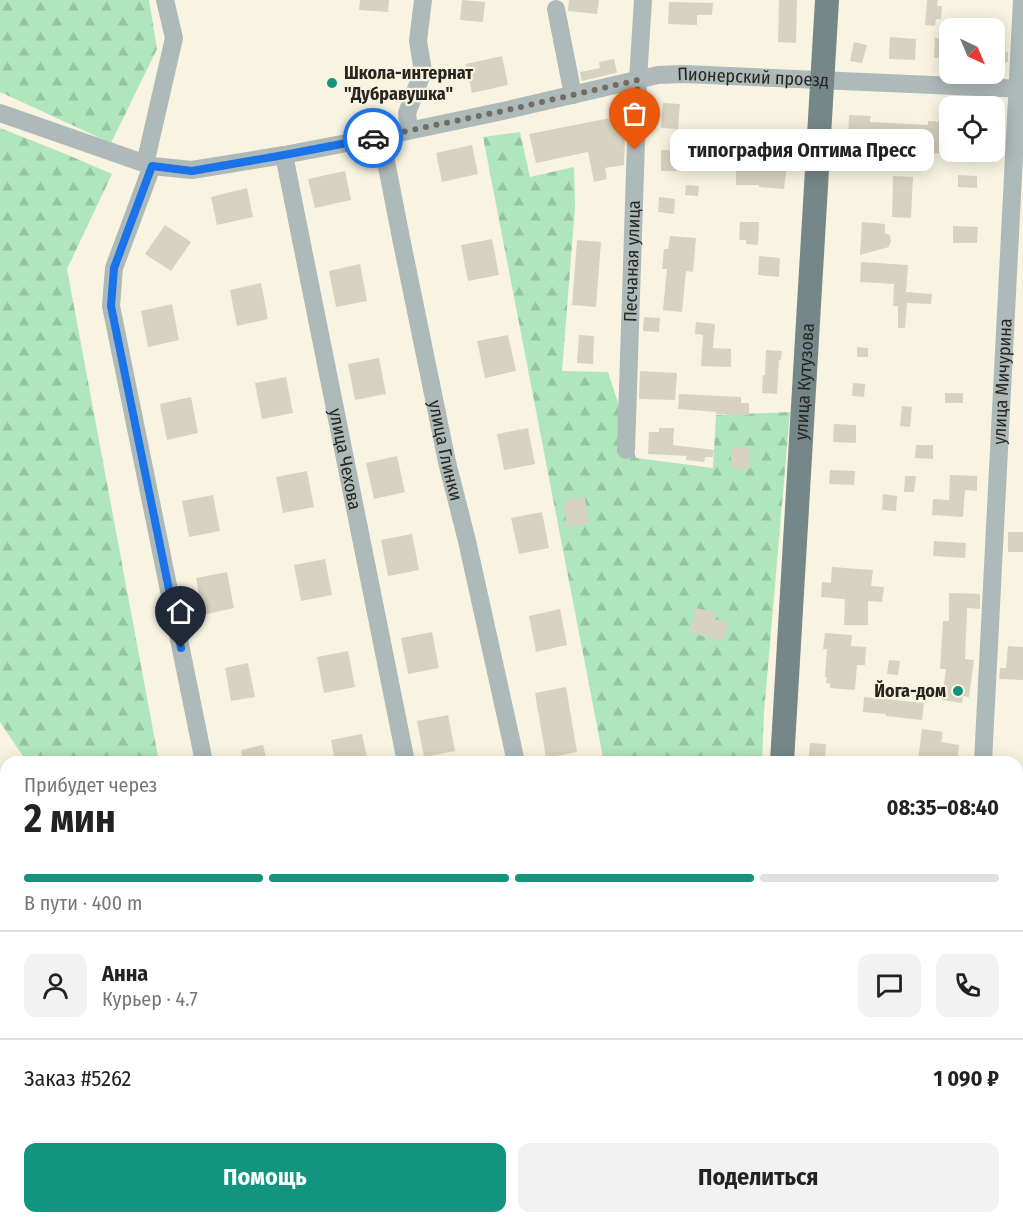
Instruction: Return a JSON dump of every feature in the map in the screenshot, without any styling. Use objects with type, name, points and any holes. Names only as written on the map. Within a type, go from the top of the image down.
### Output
[{"type":"main road","name":"улица Кутузова","points":[[782,756],[827,0]]},
{"type":"street","points":[[165,0],[174,38],[148,165],[114,268],[111,306],[203,756]]},
{"type":"street","points":[[408,130],[407,113],[423,71],[417,41],[423,0]]},
{"type":"street","name":"Песчаная улица","points":[[626,450],[638,80],[643,0]]},
{"type":"street","name":"улица Мичурина","points":[[983,756],[1020,89],[1022,0]]},
{"type":"street","points":[[556,9],[573,95]]},
{"type":"street","name":"Пионерский проезд","points":[[0,113],[148,165],[192,171],[381,136],[658,75],[822,79],[1020,89]]},
{"type":"street","name":"улица Глинки","points":[[381,136],[447,462],[470,552],[515,756]]},
{"type":"street","name":"улица Чехова","points":[[284,155],[405,756]]},
{"type":"green space","points":[[0,0],[149,0],[157,49],[111,143],[0,92]]},
{"type":"green space","points":[[0,128],[112,174],[67,269],[158,756],[23,756],[0,722]]},
{"type":"green space","points":[[520,132],[530,177],[574,167],[575,208],[562,371],[608,372],[636,458],[713,468],[716,415],[790,412],[762,756],[603,756],[483,137]]},
{"type":"building","points":[[360,0],[389,0],[388,12],[359,10]]},
{"type":"building","points":[[462,0],[485,2],[483,22],[460,20]]},
{"type":"building","points":[[569,0],[599,0],[597,14],[568,11]]},
{"type":"building","points":[[779,0],[797,0],[796,43],[778,42]]},
{"type":"building","points":[[927,0],[938,0],[937,6],[942,6],[941,18],[936,19],[935,26],[925,25]]},
{"type":"building","points":[[669,2],[713,3],[712,15],[697,15],[697,25],[668,24]]},
{"type":"building","points":[[890,37],[916,39],[915,60],[889,59]]},
{"type":"building","points":[[935,38],[939,38],[939,58],[934,58]]},
{"type":"building","points":[[854,42],[867,45],[862,63],[850,61]]},
{"type":"building","points":[[1005,52],[1008,52],[1008,62],[1005,62]]},
{"type":"building","points":[[502,56],[508,85],[472,93],[466,64]]},
{"type":"building","points":[[614,59],[616,73],[582,81],[580,72],[600,68],[599,62]]},
{"type":"building","points":[[663,103],[680,104],[678,129],[661,128]]},
{"type":"building","points":[[849,115],[871,116],[870,122],[928,125],[928,121],[939,122],[939,153],[910,152],[909,158],[869,156],[869,163],[847,162]]},
{"type":"building","points":[[620,116],[625,142],[624,165],[605,168],[607,179],[594,182],[588,152],[536,163],[529,134]]},
{"type":"building","points":[[472,145],[478,174],[442,182],[436,153]]},
{"type":"building","points":[[661,150],[683,151],[682,171],[661,171]]},
{"type":"building","points":[[768,157],[779,158],[778,164],[787,164],[784,189],[759,187],[759,185],[736,185],[736,169],[761,169],[762,162],[767,163]]},
{"type":"building","points":[[345,171],[351,200],[315,208],[308,179]]},
{"type":"building","points":[[958,175],[977,176],[977,188],[958,187]]},
{"type":"building","points":[[893,176],[913,177],[911,218],[892,217]]},
{"type":"building","points":[[686,185],[699,186],[698,196],[685,195]]},
{"type":"building","points":[[247,188],[253,217],[217,225],[211,197]]},
{"type":"building","points":[[659,197],[675,199],[674,214],[658,212]]},
{"type":"building","points":[[740,222],[759,222],[758,245],[746,244],[746,240],[739,240]]},
{"type":"building","points":[[862,222],[885,224],[885,233],[890,235],[889,247],[860,255]]},
{"type":"building","points":[[165,225],[191,242],[171,271],[145,254]]},
{"type":"building","points":[[953,226],[978,227],[977,243],[953,243]]},
{"type":"building","points":[[670,236],[696,238],[693,272],[686,271],[682,312],[663,310],[667,269],[662,269],[664,249],[668,249]]},
{"type":"building","points":[[492,239],[499,275],[468,281],[461,245]]},
{"type":"building","points":[[577,240],[601,242],[596,307],[572,305]]},
{"type":"building","points":[[759,256],[780,258],[779,277],[758,275]]},
{"type":"building","points":[[861,262],[908,265],[906,292],[932,294],[931,304],[907,303],[905,328],[898,328],[898,306],[893,306],[894,284],[860,282]]},
{"type":"building","points":[[360,264],[367,301],[336,307],[329,271]]},
{"type":"building","points":[[261,283],[268,319],[237,326],[230,290]]},
{"type":"building","points":[[172,304],[179,340],[148,347],[141,311]]},
{"type":"building","points":[[644,317],[660,318],[659,332],[643,331]]},
{"type":"building","points":[[696,322],[715,324],[713,348],[731,349],[731,367],[701,366],[703,335],[695,334]]},
{"type":"building","points":[[508,335],[516,371],[485,378],[477,341]]},
{"type":"building","points":[[579,335],[594,336],[593,364],[577,363]]},
{"type":"building","points":[[857,347],[868,348],[868,357],[857,357]]},
{"type":"building","points":[[766,350],[782,351],[781,360],[779,360],[777,394],[762,393]]},
{"type":"building","points":[[379,358],[386,394],[355,400],[348,364]]},
{"type":"building","points":[[640,371],[677,373],[675,400],[639,399]]},
{"type":"building","points":[[286,377],[293,413],[262,419],[255,383]]},
{"type":"building","points":[[853,383],[865,384],[864,397],[852,396]]},
{"type":"building","points":[[945,393],[963,393],[963,403],[945,403]]},
{"type":"building","points":[[679,394],[741,397],[741,403],[749,403],[749,415],[678,409]]},
{"type":"building","points":[[191,397],[198,433],[167,440],[160,404]]},
{"type":"building","points":[[902,406],[912,407],[910,427],[900,426]]},
{"type":"building","points":[[834,424],[856,425],[856,443],[833,442]]},
{"type":"building","points":[[528,428],[535,464],[504,470],[497,434]]},
{"type":"building","points":[[659,428],[674,428],[673,445],[714,450],[713,457],[705,457],[704,462],[686,460],[687,456],[648,454],[649,432],[659,432]]},
{"type":"building","points":[[916,445],[933,445],[933,459],[915,458]]},
{"type":"building","points":[[731,448],[750,448],[750,469],[731,469]]},
{"type":"building","points":[[397,456],[405,492],[374,499],[366,463]]},
{"type":"building","points":[[830,470],[855,471],[854,485],[829,484]]},
{"type":"building","points":[[307,471],[314,507],[283,513],[276,477]]},
{"type":"building","points":[[950,475],[977,476],[977,491],[965,490],[963,517],[932,515],[933,499],[949,500]]},
{"type":"building","points":[[905,476],[916,476],[914,492],[904,492]]},
{"type":"building","points":[[883,494],[897,496],[896,511],[882,510]]},
{"type":"building","points":[[213,495],[220,531],[189,537],[182,501]]},
{"type":"building","points":[[585,497],[588,524],[567,527],[564,500]]},
{"type":"building","points":[[542,512],[549,548],[519,554],[511,518]]},
{"type":"building","points":[[1008,532],[1023,532],[1023,552],[1008,552]]},
{"type":"building","points":[[412,534],[419,570],[388,576],[381,540]]},
{"type":"building","points":[[934,541],[966,543],[965,558],[933,556]]},
{"type":"building","points":[[325,559],[332,595],[301,601],[294,565]]},
{"type":"building","points":[[832,567],[873,570],[871,586],[884,587],[882,602],[868,601],[868,625],[844,625],[845,599],[821,597],[822,582],[831,583]]},
{"type":"building","points":[[227,572],[234,608],[203,615],[196,578]]},
{"type":"building","points":[[949,593],[980,594],[980,609],[967,608],[965,659],[974,660],[969,697],[963,696],[962,703],[942,700],[946,669],[940,669],[943,621],[949,621]]},
{"type":"building","points":[[696,608],[715,612],[713,619],[728,622],[724,641],[690,633]]},
{"type":"building","points":[[560,609],[567,645],[536,652],[529,616]]},
{"type":"building","points":[[432,632],[439,668],[408,674],[401,638]]},
{"type":"building","points":[[825,633],[852,635],[851,646],[866,647],[865,665],[857,665],[855,690],[830,688],[830,684],[826,683],[827,649],[823,649]]},
{"type":"building","points":[[1008,646],[1023,647],[1023,680],[999,679],[1000,668],[1006,668]]},
{"type":"building","points":[[348,651],[355,687],[324,693],[317,657]]},
{"type":"building","points":[[889,660],[900,661],[898,675],[887,674]]},
{"type":"building","points":[[248,663],[255,697],[231,701],[225,668]]},
{"type":"building","points":[[566,687],[577,752],[546,756],[535,693]]},
{"type":"building","points":[[864,697],[924,703],[922,720],[863,712]]},
{"type":"building","points":[[448,715],[455,751],[424,756],[417,721]]},
{"type":"building","points":[[922,729],[943,732],[941,742],[959,745],[958,756],[919,756]]},
{"type":"building","points":[[362,734],[367,756],[334,756],[331,740]]},
{"type":"building","points":[[810,743],[826,744],[825,756],[809,756]]},
{"type":"building","points":[[263,745],[266,756],[242,756],[241,750]]},
{"type":"way so far","points":[[373,138],[638,80],[635,150]]},
{"type":"place","name":"Школа-интернат \"Дубравушка\"","points":[[332,83]]},
{"type":"place","name":"типография Оптима Пресс","points":[[635,150]]},
{"type":"place","name":"Йога-дом","points":[[958,691]]},
{"type":"route","points":[[181,648],[111,306],[114,268],[152,166],[192,171],[373,138]]}]
